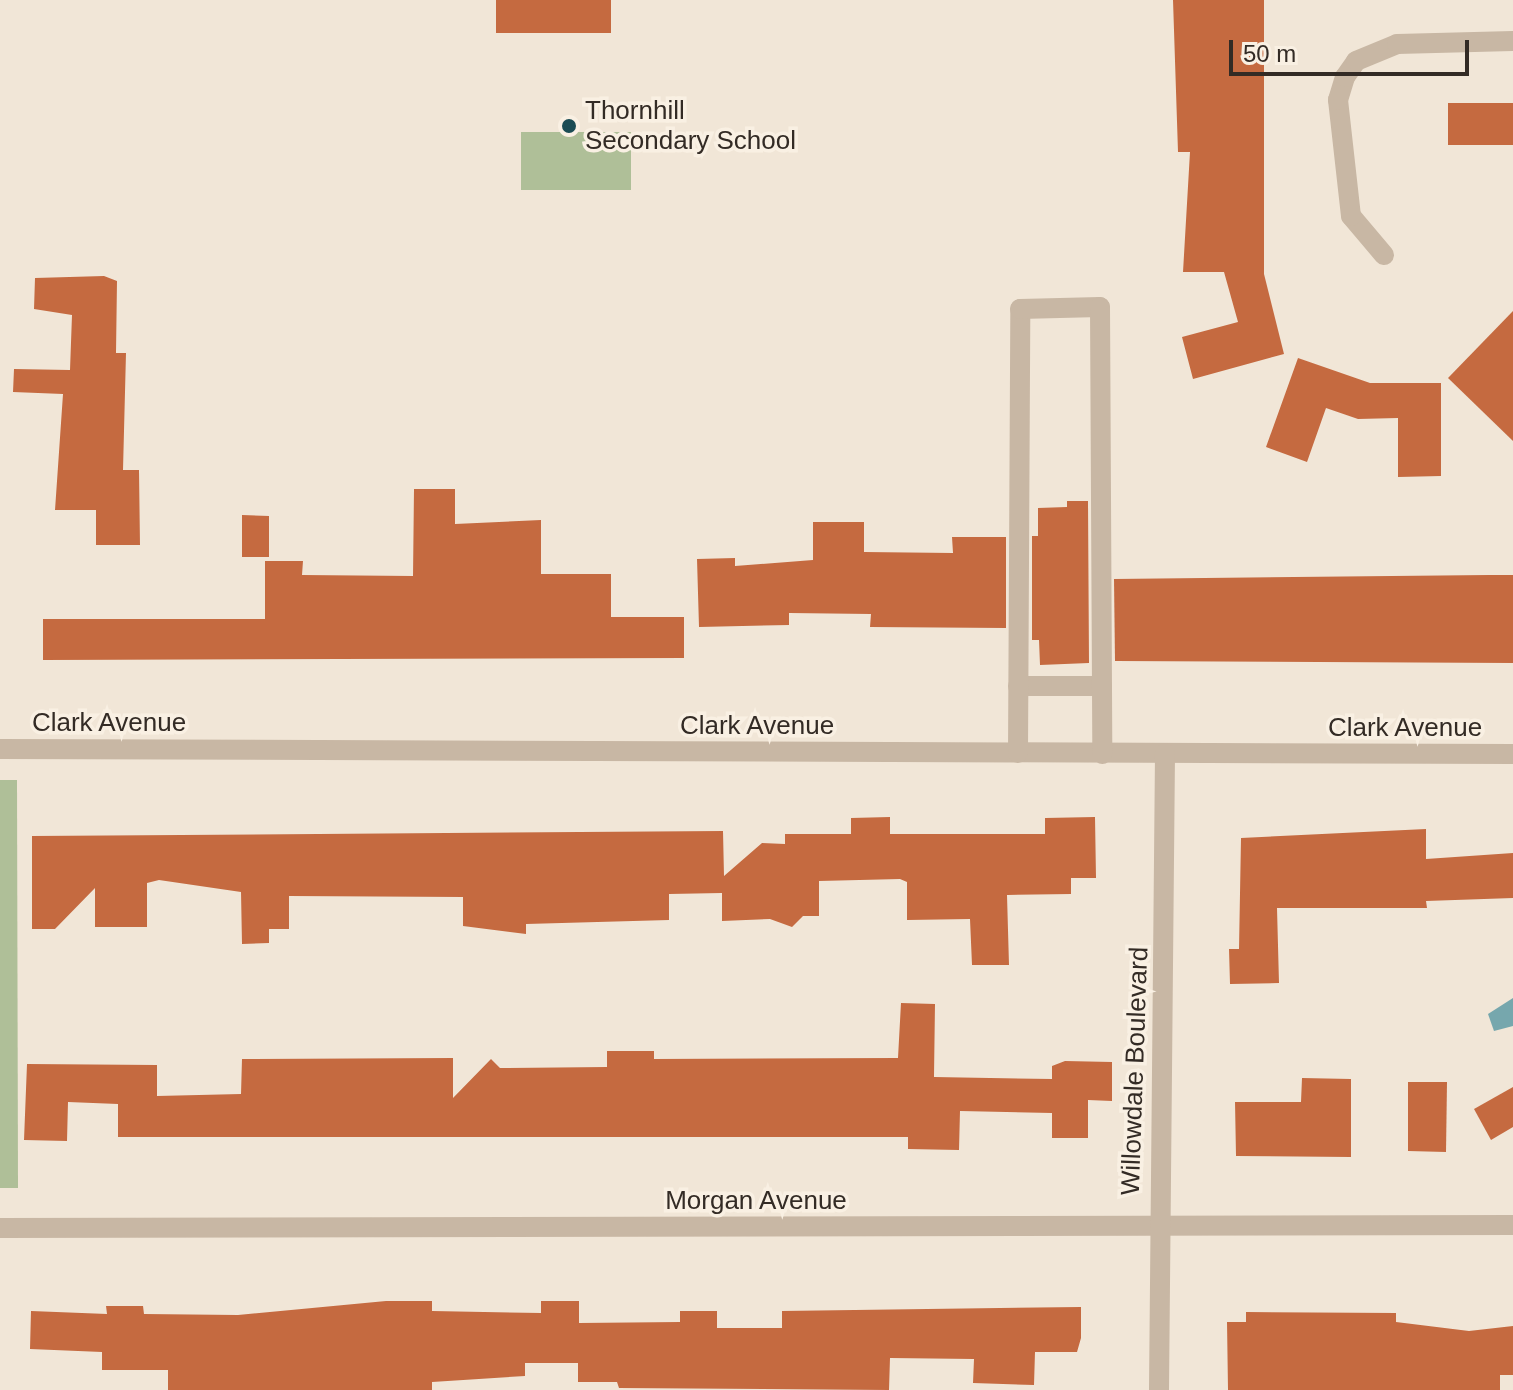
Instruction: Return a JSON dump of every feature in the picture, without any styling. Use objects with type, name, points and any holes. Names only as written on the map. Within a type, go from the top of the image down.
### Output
[{"type":"street","points":[[1384,255],[1351,216],[1338,100],[1345,77],[1356,61],[1397,44],[1513,41]]},
{"type":"street","points":[[1018,753],[1020,309],[1100,307],[1102,754]]},
{"type":"street","points":[[1018,686],[1102,686]]},
{"type":"street","name":"Clark Avenue","points":[[0,749],[1513,754]]},
{"type":"street","name":"Willowdale Boulevard","points":[[1159,1390],[1157,1227],[1165,753]]},
{"type":"street","name":"Morgan Avenue","points":[[0,1228],[1513,1225]]},
{"type":"green space","points":[[521,132],[631,132],[631,190],[521,190]]},
{"type":"green space","points":[[0,780],[17,780],[18,1188],[0,1188]]},
{"type":"water","points":[[1513,998],[1513,1026],[1494,1031],[1488,1014]]},
{"type":"building","points":[[496,0],[611,0],[611,33],[496,33]]},
{"type":"building","points":[[1173,0],[1264,0],[1264,274],[1284,354],[1193,379],[1182,337],[1238,322],[1224,272],[1183,272],[1190,152],[1178,152]]},
{"type":"building","points":[[1448,103],[1513,103],[1513,145],[1448,145]]},
{"type":"building","points":[[104,276],[117,281],[116,353],[126,353],[123,470],[139,470],[140,545],[96,545],[96,510],[55,510],[63,394],[13,392],[14,369],[70,370],[72,315],[34,309],[35,278]]},
{"type":"building","points":[[1513,311],[1513,441],[1448,378]]},
{"type":"building","points":[[1298,358],[1370,383],[1441,383],[1441,476],[1398,477],[1398,418],[1358,419],[1326,408],[1307,462],[1266,447]]},
{"type":"building","points":[[414,489],[455,489],[455,524],[541,520],[541,574],[611,574],[611,617],[684,617],[684,658],[43,660],[43,619],[265,619],[265,561],[303,561],[302,575],[413,576]]},
{"type":"building","points":[[1067,501],[1088,501],[1089,663],[1040,665],[1039,640],[1032,640],[1032,536],[1038,536],[1038,508],[1067,507]]},
{"type":"building","points":[[242,515],[269,516],[269,557],[242,557]]},
{"type":"building","points":[[813,522],[864,522],[864,552],[953,553],[952,537],[1006,537],[1006,628],[870,627],[871,614],[789,613],[789,625],[699,627],[697,559],[735,558],[735,566],[813,560]]},
{"type":"building","points":[[1513,575],[1513,663],[1115,661],[1114,579]]},
{"type":"building","points":[[890,817],[890,834],[1045,834],[1045,818],[1095,817],[1096,878],[1071,878],[1071,894],[1007,895],[1009,965],[972,965],[970,919],[907,920],[907,882],[900,879],[819,881],[819,916],[803,916],[792,927],[770,919],[722,921],[722,893],[669,894],[669,920],[526,924],[526,934],[463,926],[463,897],[289,896],[289,929],[269,929],[269,943],[242,944],[241,892],[159,880],[147,883],[147,927],[95,927],[95,888],[55,929],[32,929],[32,836],[723,831],[724,876],[762,843],[785,844],[785,834],[851,834],[851,818]]},
{"type":"building","points":[[1426,829],[1426,859],[1513,853],[1513,898],[1426,901],[1427,908],[1277,908],[1279,983],[1230,984],[1229,949],[1239,949],[1241,838]]},
{"type":"building","points":[[901,1003],[935,1004],[934,1077],[1052,1079],[1052,1066],[1065,1061],[1112,1062],[1112,1101],[1088,1100],[1088,1138],[1052,1138],[1052,1113],[960,1111],[959,1150],[908,1149],[908,1137],[118,1137],[118,1104],[68,1102],[67,1141],[24,1140],[27,1064],[157,1065],[157,1096],[241,1094],[242,1059],[453,1058],[453,1098],[491,1059],[500,1068],[607,1067],[607,1051],[654,1051],[654,1059],[898,1058]]},
{"type":"building","points":[[1302,1078],[1351,1079],[1351,1157],[1236,1156],[1235,1102],[1301,1102]]},
{"type":"building","points":[[1408,1082],[1447,1082],[1446,1152],[1408,1151]]},
{"type":"building","points":[[1513,1087],[1513,1127],[1491,1140],[1474,1109]]},
{"type":"building","points":[[386,1301],[432,1301],[432,1311],[541,1313],[541,1301],[579,1301],[579,1323],[680,1322],[680,1311],[717,1311],[717,1328],[782,1328],[782,1311],[1081,1307],[1081,1338],[1077,1352],[1035,1352],[1034,1385],[973,1383],[974,1359],[890,1358],[889,1390],[619,1388],[617,1382],[578,1382],[578,1363],[525,1363],[525,1376],[432,1382],[432,1390],[168,1390],[168,1370],[102,1370],[102,1352],[30,1349],[31,1311],[107,1314],[106,1306],[143,1306],[144,1314],[238,1315]]},
{"type":"building","points":[[1246,1312],[1396,1313],[1396,1322],[1469,1331],[1513,1326],[1513,1375],[1500,1375],[1500,1390],[1228,1390],[1227,1322],[1246,1322]]},
{"type":"place","name":"Thornhill Secondary School","points":[[569,126]]}]
